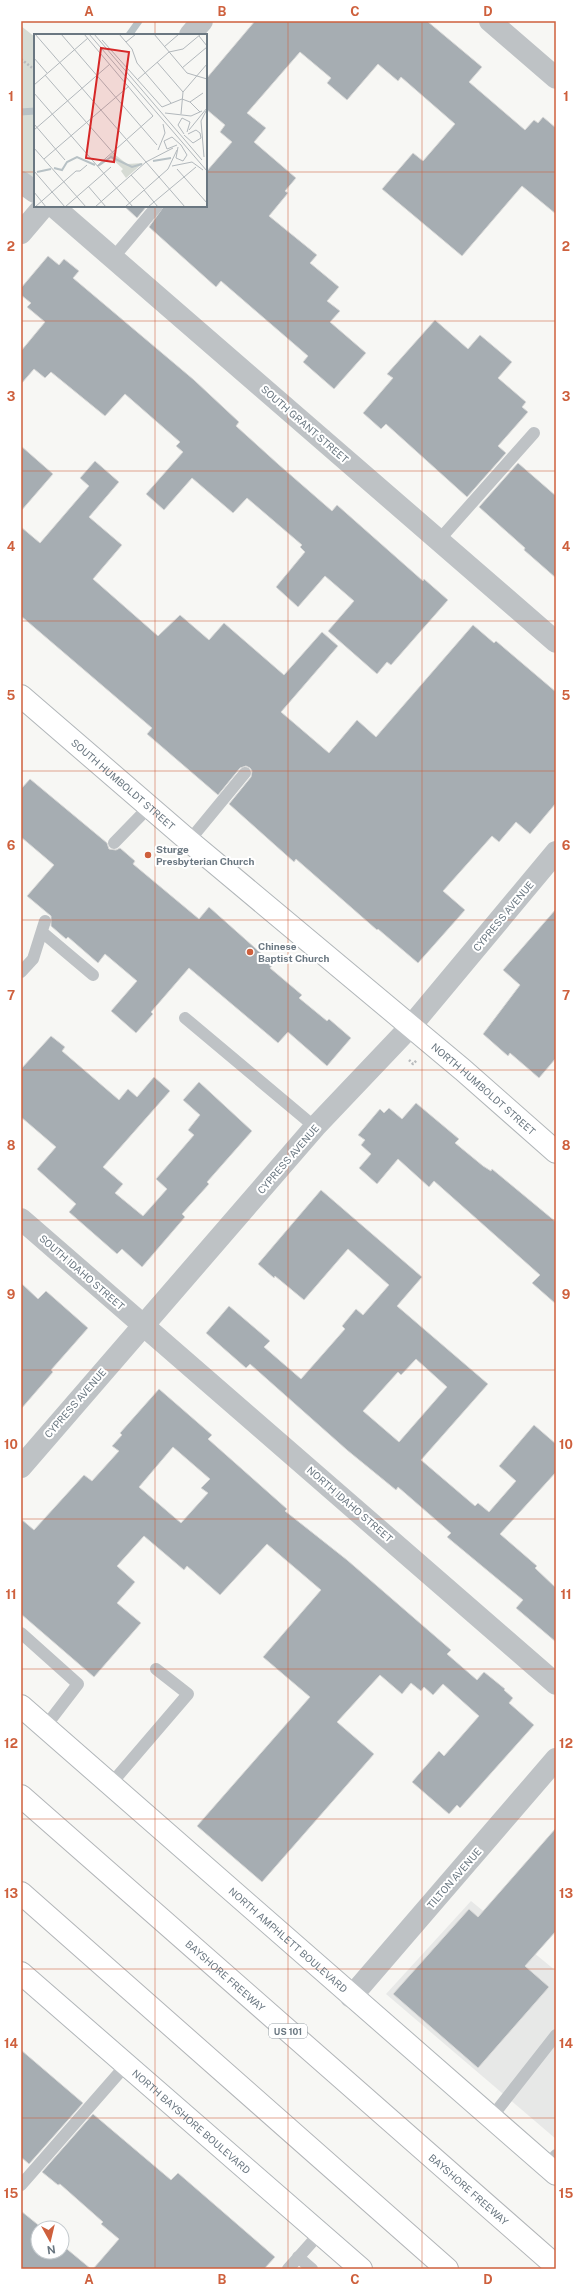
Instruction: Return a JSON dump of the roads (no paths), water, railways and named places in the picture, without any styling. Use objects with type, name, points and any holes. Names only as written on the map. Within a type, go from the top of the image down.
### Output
[{"type":"main road","name":"SOUTH HUMBOLDT STREET","points":[[21,696],[189,841],[411,1026]]},
{"type":"main road","name":"NORTH HUMBOLDT STREET","points":[[411,1026],[556,1152]]},
{"type":"main road","name":"NORTH AMPHLETT BOULEVARD","points":[[21,1706],[491,2118],[553,2165]]},
{"type":"main road","name":"BAYSHORE FREEWAY","points":[[21,1796],[556,2266]]},
{"type":"main road","points":[[21,1893],[448,2269]]},
{"type":"main road","name":"NORTH BAYSHORE BOULEVARD","points":[[21,1973],[361,2269]]},
{"type":"street","points":[[191,34],[202,21]]},
{"type":"street","points":[[490,21],[556,78]]},
{"type":"street","points":[[21,182],[34,191]]},
{"type":"street","points":[[21,233],[43,207]]},
{"type":"street","name":"SOUTH GRANT STREET","points":[[54,207],[556,642]]},
{"type":"street","name":"CYPRESS AVENUE","points":[[21,1466],[314,1127],[411,1026],[556,852]]},
{"type":"street","name":"SOUTH IDAHO STREET","points":[[21,1219],[144,1325]]},
{"type":"street","name":"NORTH IDAHO STREET","points":[[144,1325],[556,1684]]},
{"type":"street","name":"TILTON AVENUE","points":[[351,1996],[556,1759]]},
{"type":"lane","points":[[113,258],[156,207]]},
{"type":"lane","points":[[439,540],[534,433]]},
{"type":"lane","points":[[189,841],[245,773]]},
{"type":"lane","points":[[114,843],[149,807]]},
{"type":"lane","points":[[21,972],[32,959],[44,926],[93,975]]},
{"type":"lane","points":[[185,1018],[314,1127]]},
{"type":"lane","points":[[21,1633],[78,1684],[45,1727]]},
{"type":"lane","points":[[110,1785],[188,1694],[156,1669]]},
{"type":"lane","points":[[491,2118],[556,2035]]},
{"type":"lane","points":[[21,2185],[126,2065]]},
{"type":"lane","points":[[288,2269],[320,2233]]},
{"type":"lane","points":[[298,2257],[312,2269]]},
{"type":"waterway","points":[[130,34],[139,21]]},
{"type":"waterway","points":[[21,112],[34,111]]},
{"type":"place","name":"Sturge Presbyterian Church","points":[[148,855]]},
{"type":"place","name":"Chinese Baptist Church","points":[[250,952]]}]
